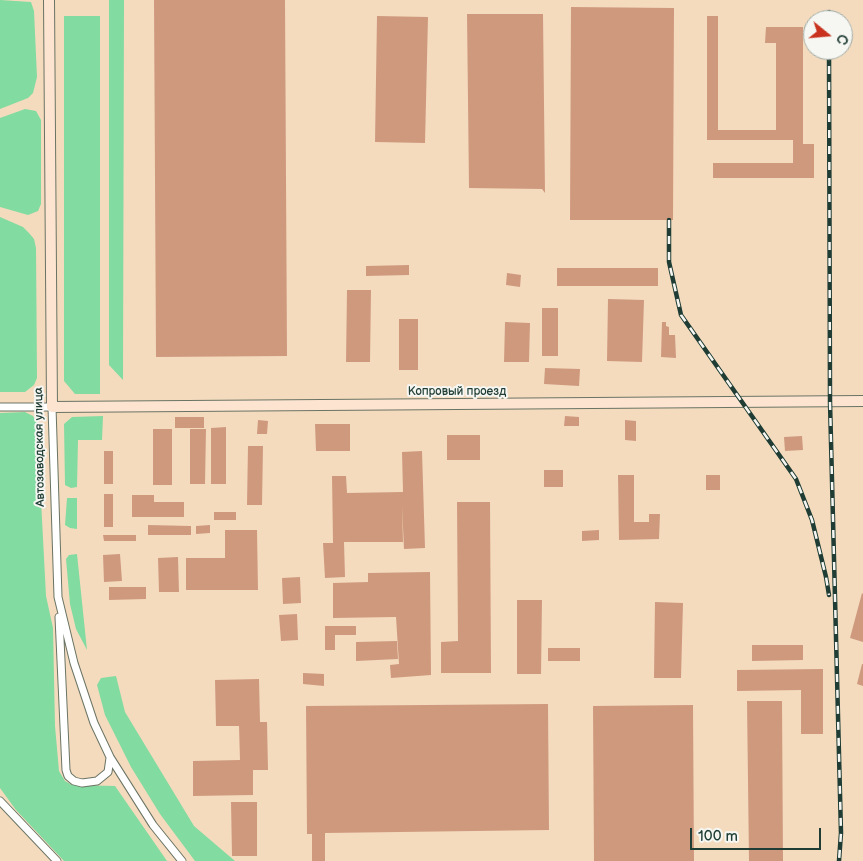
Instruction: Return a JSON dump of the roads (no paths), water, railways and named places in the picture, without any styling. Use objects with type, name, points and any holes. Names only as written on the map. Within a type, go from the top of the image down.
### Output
[{"type":"main road","name":"Автозаводская улица","points":[[49,0],[52,406]]},
{"type":"main road","name":"Копровый проезд","points":[[52,406],[863,400]]},
{"type":"street","points":[[0,407],[52,406]]},
{"type":"street","name":"Автозаводская улица","points":[[52,406],[58,597],[77,672],[94,723],[110,757],[153,825],[182,861]]},
{"type":"street","points":[[58,597],[66,770],[68,776],[74,781],[82,783],[97,781],[108,772],[110,757]]},
{"type":"street","points":[[0,801],[57,861]]},
{"type":"railway","points":[[829,60],[830,402],[841,833],[839,861]]},
{"type":"railway","points":[[669,220],[669,262],[681,315],[796,479],[812,520],[829,595]]}]
